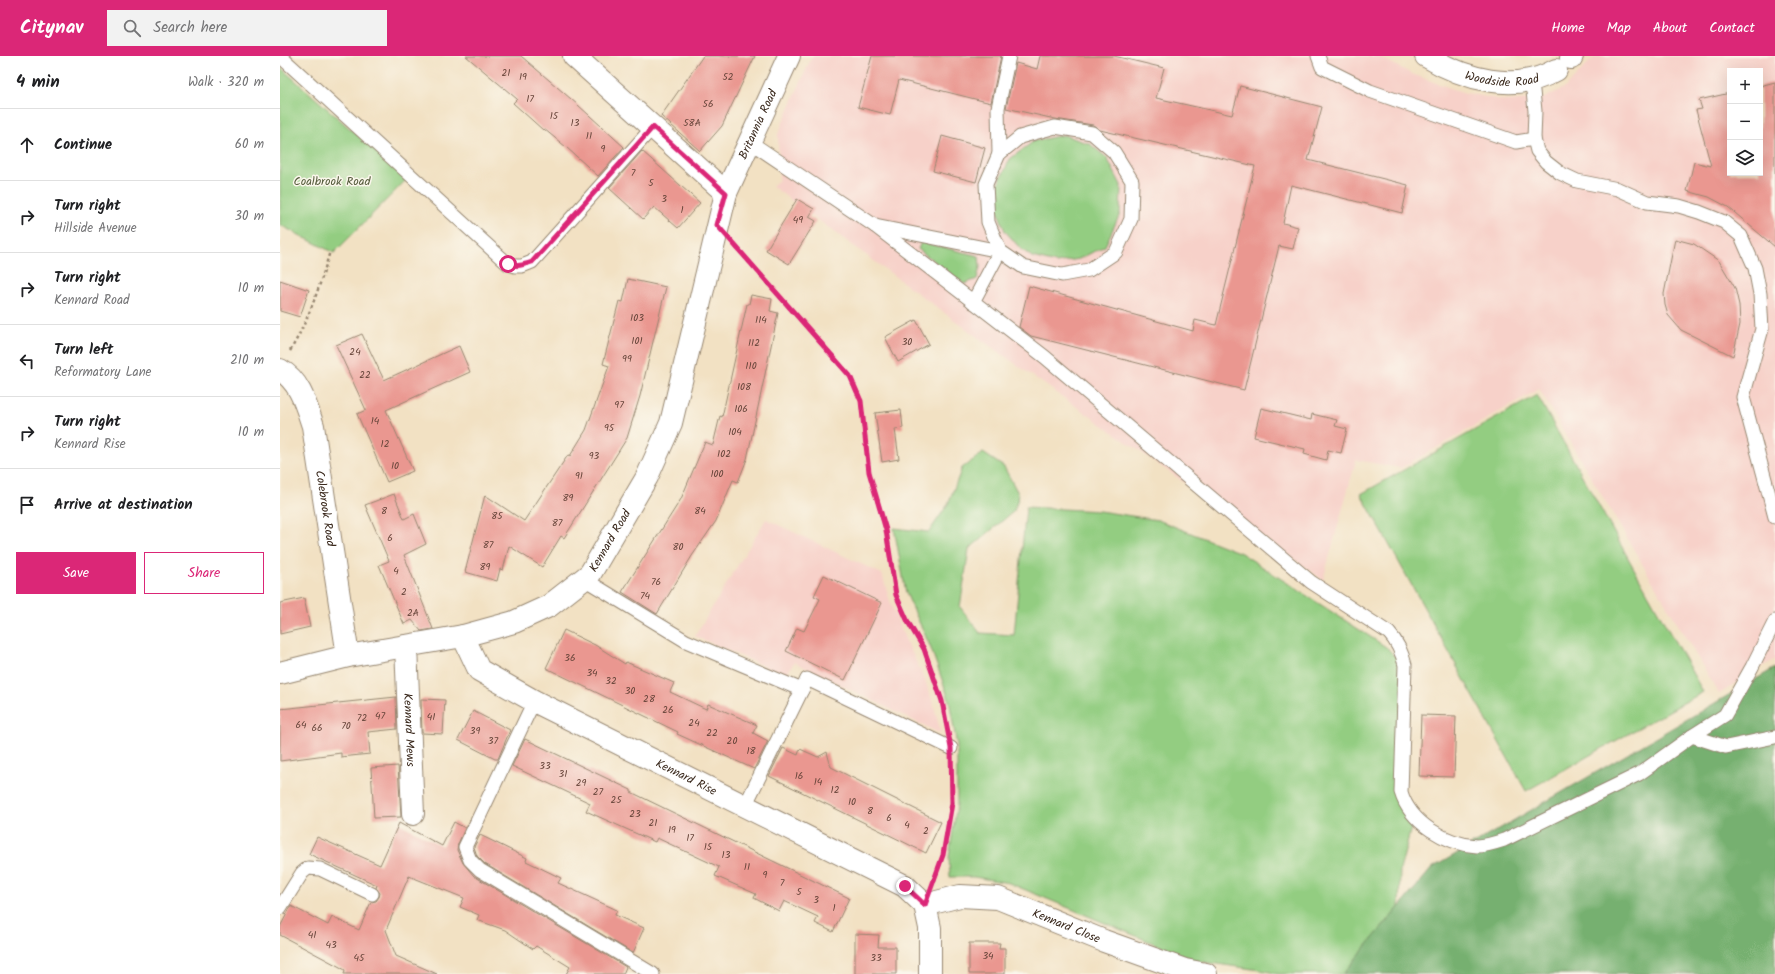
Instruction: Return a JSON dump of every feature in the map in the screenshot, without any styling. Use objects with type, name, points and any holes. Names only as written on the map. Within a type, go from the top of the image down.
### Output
[{"type":"street","points":[[574,56],[726,193]]},
{"type":"street","name":"Britannia Road","points":[[726,193],[789,56]]},
{"type":"street","name":"Woodside Road","points":[[1426,56],[1442,66],[1483,80],[1516,83],[1544,78],[1566,61]]},
{"type":"street","name":"Kennard Road","points":[[280,672],[348,656],[463,636],[514,622],[549,606],[590,574],[647,477],[671,423],[717,225],[726,193]]},
{"type":"street","name":"Colebrook Road","points":[[284,363],[285,373],[303,395],[313,426],[348,656]]},
{"type":"street","name":"Kennard Rise","points":[[463,636],[479,670],[534,701],[905,886],[925,905]]},
{"type":"street","name":"Kennard Mews","points":[[406,646],[413,814]]},
{"type":"street","name":"Kennard Close","points":[[925,905],[960,896],[998,898],[1104,941],[1178,968],[1206,974]]},
{"type":"street","points":[[925,905],[930,928],[930,974]]},
{"type":"lane","points":[[280,56],[508,264],[515,266],[532,262],[653,127]]},
{"type":"lane","points":[[1000,252],[988,222],[986,184],[999,154],[998,108],[1009,56]]},
{"type":"lane","points":[[1318,56],[1322,67],[1370,91],[1516,142],[1534,139]]},
{"type":"lane","points":[[1526,81],[1533,91],[1535,111],[1534,139],[1537,151],[1546,162],[1560,174],[1577,181],[1618,189],[1646,202],[1679,206],[1700,212],[1724,222],[1741,236],[1755,268],[1760,294],[1762,329],[1743,397],[1775,517]]},
{"type":"lane","points":[[875,226],[1000,252],[1024,267],[1062,274],[1089,270],[1116,252],[1131,219],[1132,181],[1114,152],[1092,133],[1056,127],[1020,137],[999,154]]},
{"type":"lane","points":[[750,142],[875,226],[1045,357],[1311,582],[1389,633],[1398,643],[1403,654],[1405,665],[1401,792],[1403,799],[1418,819],[1442,837],[1460,843],[1477,846],[1504,840],[1639,774],[1692,736],[1725,715],[1752,667],[1771,639],[1775,621]]},
{"type":"lane","points":[[973,302],[1000,252]]},
{"type":"lane","points":[[584,579],[686,641],[802,690]]},
{"type":"lane","points":[[745,806],[807,679],[951,748]]},
{"type":"lane","points":[[534,701],[465,847],[470,860],[480,870],[653,974]]},
{"type":"lane","points":[[1692,736],[1726,747],[1775,737]]},
{"type":"lane","points":[[280,908],[302,873],[308,868],[320,869],[372,894]]},
{"type":"path","points":[[717,225],[850,376],[861,401],[869,472],[886,530],[896,595],[908,622],[924,649],[940,693],[951,748],[952,803],[943,855],[925,905]]},
{"type":"path","points":[[284,363],[303,330],[317,295],[330,250]]},
{"type":"shaded area","points":[[812,56],[1378,56],[1412,74],[1461,92],[1507,101],[1544,98],[1566,87],[1594,57],[1599,56],[1612,56],[1623,59],[1624,56],[1775,56],[1775,659],[1719,694],[1539,389],[1401,468],[1356,460],[1323,580],[976,336],[772,186],[779,180],[778,134]]},
{"type":"shaded area","points":[[766,519],[882,574],[890,601],[902,632],[925,680],[934,706],[941,734],[794,662],[786,676],[695,636]]},
{"type":"green space","name":"Coalbrook Road","points":[[280,67],[407,179],[334,253],[280,225]]},
{"type":"green space","points":[[1064,135],[1090,144],[1107,158],[1121,185],[1120,214],[1105,246],[1079,259],[1056,263],[1032,257],[1020,248],[1005,231],[997,209],[998,184],[1010,159],[1034,141]]},
{"type":"green space","points":[[921,242],[979,256],[980,267],[977,279],[964,284],[918,249]]},
{"type":"green space","points":[[1537,395],[1703,692],[1526,791],[1361,494]]},
{"type":"green space","points":[[983,453],[1004,467],[1019,495],[1014,511],[969,549],[960,607],[980,633],[1014,635],[1026,507],[1099,511],[1158,520],[1241,553],[1386,647],[1401,662],[1402,685],[1396,797],[1413,820],[1400,870],[1399,908],[1343,974],[1277,974],[1266,971],[1196,961],[1009,883],[974,877],[950,877],[949,857],[957,804],[957,746],[949,699],[930,646],[906,593],[894,528],[929,532],[948,504],[962,468]]},
{"type":"green space","points":[[1775,668],[1775,974],[1343,974],[1432,868]]},
{"type":"building","points":[[466,56],[521,56],[624,147],[598,176],[513,103],[517,99]]},
{"type":"building","points":[[703,56],[755,56],[722,126],[700,151],[661,116]]},
{"type":"building","points":[[872,56],[1001,56],[991,103],[899,80],[890,115],[858,107]]},
{"type":"building","points":[[1040,56],[1114,56],[1164,68],[1156,98],[1232,115],[1240,86],[1322,107],[1308,160],[1408,185],[1402,213],[1291,185],[1283,223],[1298,227],[1293,249],[1279,246],[1244,390],[1031,336],[1019,327],[1029,286],[1193,331],[1195,320],[1216,325],[1255,166],[1100,130],[1093,125],[1055,119],[1006,108],[1016,63],[1037,69]]},
{"type":"building","points":[[1775,82],[1775,247],[1728,207],[1709,197],[1687,191],[1694,162],[1711,166],[1696,110],[1702,109],[1699,100],[1727,94],[1727,176],[1763,176],[1763,85]]},
{"type":"building","points":[[942,136],[985,148],[976,182],[933,171]]},
{"type":"building","points":[[642,151],[700,203],[678,228],[654,207],[643,219],[609,188]]},
{"type":"building","points":[[797,199],[814,209],[809,217],[816,221],[789,264],[766,250]]},
{"type":"building","points":[[1675,239],[1694,244],[1719,261],[1735,288],[1739,305],[1740,324],[1733,356],[1681,330],[1668,315],[1664,294]]},
{"type":"building","points":[[628,279],[666,287],[640,396],[627,438],[564,538],[561,536],[542,567],[509,546],[503,570],[500,569],[497,581],[465,572],[485,495],[524,521],[568,455],[570,456],[586,430],[609,366],[603,364],[619,301],[623,302]]},
{"type":"building","points":[[280,280],[309,290],[300,317],[280,311]]},
{"type":"building","points":[[751,295],[772,299],[770,311],[778,313],[747,459],[738,482],[733,480],[716,521],[692,556],[657,614],[622,592],[681,499],[705,442],[713,445],[720,416],[722,417],[747,304],[749,304]]},
{"type":"building","points":[[916,320],[929,344],[898,362],[885,337]]},
{"type":"building","points":[[362,334],[384,380],[459,346],[470,372],[386,410],[413,471],[387,482],[357,414],[366,410],[336,345]]},
{"type":"building","points":[[1261,408],[1311,420],[1312,414],[1337,420],[1335,426],[1347,429],[1341,453],[1328,450],[1326,460],[1304,454],[1305,449],[1254,437]]},
{"type":"building","points":[[901,410],[903,428],[895,429],[899,459],[882,462],[875,413]]},
{"type":"building","points":[[394,494],[404,519],[414,514],[426,544],[404,555],[433,629],[421,631],[412,620],[404,624],[379,565],[389,561],[365,505]]},
{"type":"building","points":[[824,575],[882,603],[845,680],[786,651],[797,628],[804,631],[820,599],[814,596]]},
{"type":"building","points":[[304,598],[310,627],[280,634],[280,603]]},
{"type":"building","points":[[564,630],[595,645],[625,664],[626,662],[674,683],[670,692],[706,709],[708,704],[757,725],[753,733],[768,741],[754,769],[677,734],[678,732],[546,668]]},
{"type":"building","points":[[396,697],[397,729],[368,732],[370,754],[341,757],[341,753],[280,761],[280,709]]},
{"type":"building","points":[[421,699],[445,700],[443,734],[422,733]]},
{"type":"building","points":[[473,711],[510,730],[498,759],[495,759],[458,740]]},
{"type":"building","points":[[1421,715],[1456,716],[1454,777],[1419,776]]},
{"type":"building","points":[[525,739],[849,898],[833,932],[815,923],[818,917],[784,901],[779,911],[754,898],[756,894],[715,876],[719,867],[657,838],[655,842],[586,811],[590,803],[512,766]]},
{"type":"building","points":[[783,748],[798,755],[800,749],[818,757],[827,752],[831,767],[941,822],[926,853],[769,776]]},
{"type":"building","points":[[398,766],[401,817],[374,818],[371,768]]},
{"type":"building","points":[[454,822],[465,828],[457,850],[463,863],[474,876],[626,967],[623,974],[566,974],[570,967],[536,946],[533,949],[505,930],[477,920],[479,915],[460,907],[464,898],[409,876],[386,930],[396,956],[437,974],[344,974],[345,970],[280,935],[280,927],[291,906],[328,925],[332,917],[359,930],[371,902],[376,901],[379,897],[380,893],[376,888],[377,885],[309,854],[317,837],[380,865],[399,823],[442,846]]},
{"type":"building","points":[[480,835],[527,858],[526,861],[561,878],[558,883],[617,910],[615,915],[644,928],[633,953],[485,864],[477,856],[474,847]]},
{"type":"building","points":[[855,934],[879,935],[878,947],[896,947],[896,974],[855,974]]},
{"type":"building","points":[[969,943],[1000,943],[999,948],[1005,948],[1005,974],[969,974]]},
{"type":"route","points":[[508,264],[522,266],[532,262],[653,127],[726,193],[717,225],[850,376],[861,401],[869,472],[886,530],[896,595],[908,622],[924,649],[942,701],[951,748],[952,803],[943,855],[925,905],[905,886]]}]
